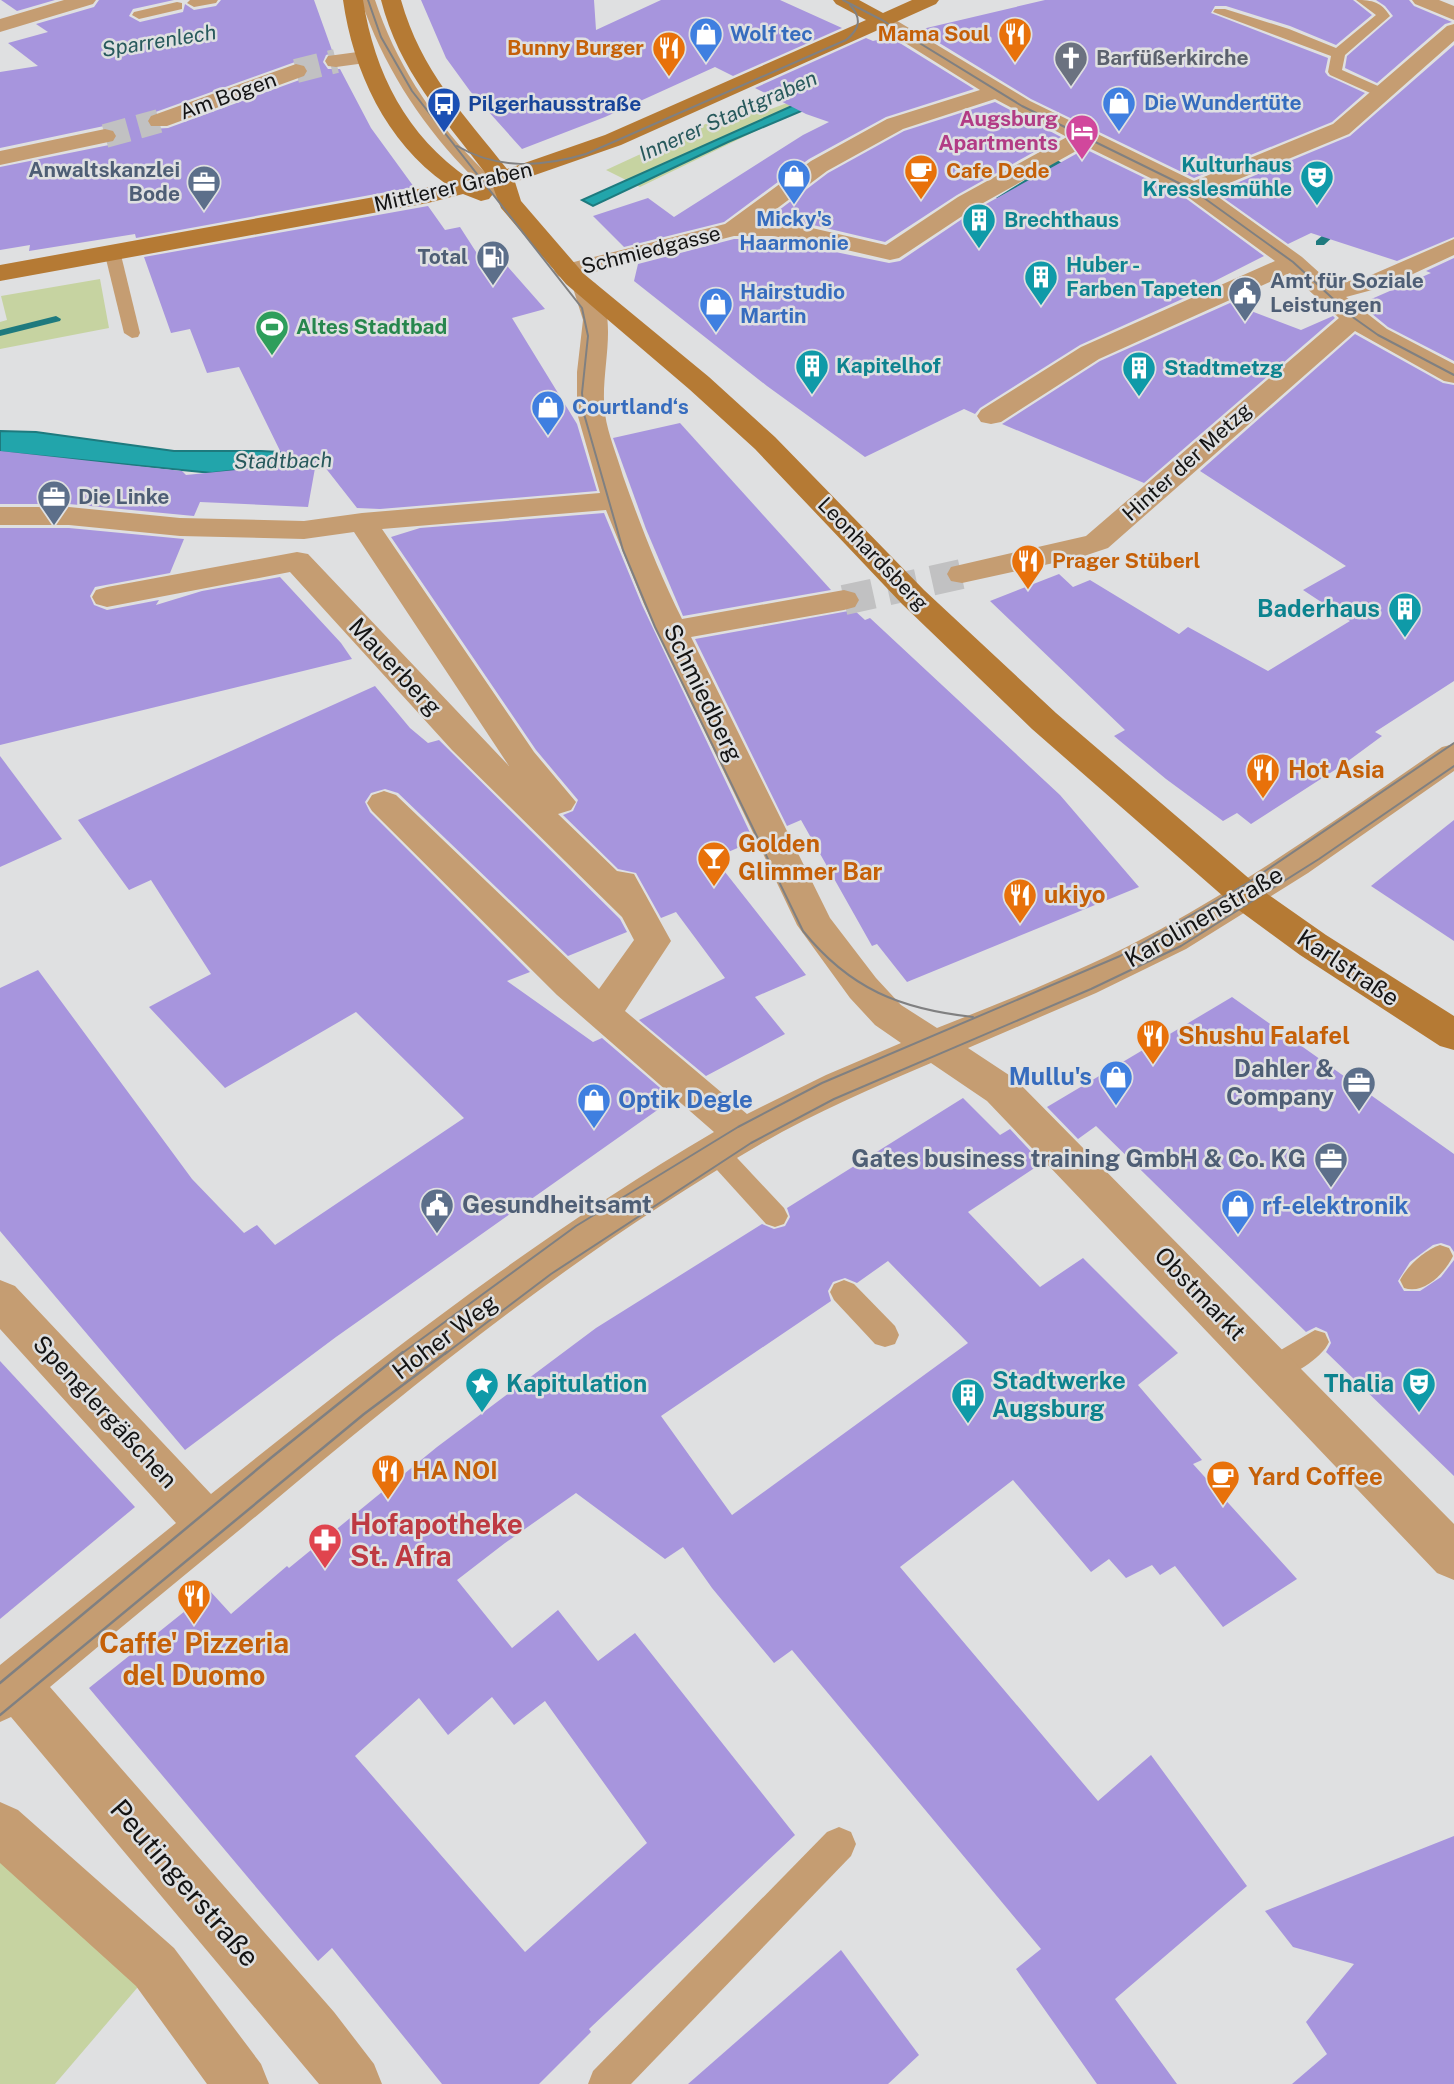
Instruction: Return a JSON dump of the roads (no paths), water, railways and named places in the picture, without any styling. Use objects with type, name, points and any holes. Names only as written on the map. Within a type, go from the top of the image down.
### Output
[{"type":"street","points":[[0,26],[86,0]]},
{"type":"street","points":[[353,0],[365,57],[395,114],[430,162],[464,188],[510,203]]},
{"type":"street","points":[[391,0],[399,30],[420,73],[496,180]]},
{"type":"street","points":[[843,0],[882,20],[995,92],[1082,138],[1193,190],[1293,262],[1354,318],[1378,335],[1454,375]]},
{"type":"street","name":"Mittlerer Graben","points":[[0,273],[113,255],[496,180],[613,140],[929,0]]},
{"type":"street","points":[[1422,0],[1454,14]]},
{"type":"street","points":[[1193,190],[1341,129],[1454,30]]},
{"type":"street","points":[[336,61],[365,57]]},
{"type":"street","name":"Am Bogen","points":[[159,121],[296,71]]},
{"type":"street","name":"Schmiedgasse","points":[[734,229],[819,166],[895,124],[995,92]]},
{"type":"street","points":[[0,136],[24,154]]},
{"type":"street","points":[[0,158],[105,136]]},
{"type":"street","name":"Schmiedgasse","points":[[577,280],[734,229],[772,229],[812,235],[890,253],[967,202],[1082,138]]},
{"type":"street","name":"Leonhardsberg","points":[[496,180],[510,203],[577,280],[765,443],[913,597],[1024,702],[1245,896]]},
{"type":"street","points":[[1328,293],[1378,281],[1454,246]]},
{"type":"street","points":[[991,416],[1090,353],[1293,262]]},
{"type":"street","name":"Schmiedberg","points":[[577,280],[596,320],[590,372],[591,413],[595,433],[650,585],[815,925],[863,988],[888,1015],[934,1044]]},
{"type":"street","points":[[1300,291],[1321,322]]},
{"type":"street","name":"Hinter der Metzg","points":[[962,574],[1081,548],[1108,534],[1211,440],[1354,318]]},
{"type":"street","points":[[0,516],[69,516],[180,527],[304,530],[362,522],[618,500]]},
{"type":"street","name":"Mauerberg","points":[[362,522],[522,760],[608,858],[653,941],[602,1013]]},
{"type":"street","name":"Mauerberg","points":[[107,597],[297,561],[464,742],[632,906]]},
{"type":"street","points":[[672,631],[844,600]]},
{"type":"street","name":"Karolinenstraße","points":[[934,1044],[1127,963],[1245,896],[1454,755]]},
{"type":"street","points":[[384,803],[522,942],[602,1013],[704,1097],[730,1143]]},
{"type":"street","name":"Karlstraße","points":[[1245,896],[1312,945],[1454,1035]]},
{"type":"street","name":"Hoher Weg","points":[[8,1691],[355,1404],[602,1224],[730,1143],[828,1091],[934,1044]]},
{"type":"street","name":"Obstmarkt","points":[[934,1044],[1001,1090],[1454,1557]]},
{"type":"street","name":"Spenglergäßchen","points":[[0,1299],[209,1525]]},
{"type":"street","name":"Peutingerstraße","points":[[8,1691],[314,2032],[354,2084]]},
{"type":"street","points":[[0,1828],[155,1967],[241,2084]]},
{"type":"lane","points":[[194,3],[211,0]]},
{"type":"lane","points":[[368,0],[381,37],[402,76],[470,166],[496,180]]},
{"type":"lane","points":[[1363,0],[1378,8],[1383,16],[1338,54],[1335,72],[1382,93]]},
{"type":"lane","points":[[139,15],[177,6]]},
{"type":"lane","points":[[1220,12],[1283,32],[1338,54]]},
{"type":"lane","points":[[113,255],[132,332]]},
{"type":"lane","points":[[730,1143],[775,1216]]},
{"type":"lane","points":[[1414,1280],[1440,1256]]},
{"type":"lane","points":[[844,1293],[885,1335]]},
{"type":"lane","points":[[1272,1370],[1315,1342]]},
{"type":"lane","points":[[606,2084],[839,1844]]},
{"type":"water","points":[[830,89],[839,95],[728,142],[593,206],[582,200]]},
{"type":"water","name":"Stadtbach","points":[[0,431],[36,432],[174,451],[261,451],[401,458],[315,468],[271,466],[212,473],[0,452]]},
{"type":"waterway","points":[[1001,198],[1057,163]]},
{"type":"waterway","points":[[1320,243],[1342,224]]},
{"type":"waterway","name":"Innerer Stadtgraben","points":[[0,333],[56,319]]},
{"type":"tunnel","points":[[296,71],[336,61]]},
{"type":"tunnel","points":[[105,136],[159,121]]},
{"type":"tunnel","points":[[844,600],[962,574]]},
{"type":"tram line","points":[[368,0],[381,37],[412,91],[582,308],[588,336],[582,393],[584,414],[623,550],[655,627],[803,931],[839,968],[878,993],[922,1008],[973,1017]]},
{"type":"tram line","points":[[843,0],[882,20],[1022,106],[1193,190],[1293,262],[1354,318],[1378,335],[1454,375]]},
{"type":"tram line","points":[[457,146],[488,159],[520,164],[553,162],[586,154],[846,40],[858,23],[850,5]]},
{"type":"tram line","points":[[401,1354],[576,1226],[738,1127],[822,1083],[1120,956],[1249,882],[1454,743]]},
{"type":"tram line","points":[[445,1354],[551,1274],[751,1143],[834,1099],[1091,989],[1181,946],[1319,859],[1454,766]]},
{"type":"tram line","points":[[0,1683],[403,1352]]},
{"type":"tram line","points":[[0,1715],[364,1414],[447,1352]]},
{"type":"place","name":"Wolf tec","points":[[706,64]]},
{"type":"place","name":"Mama Soul","points":[[1015,64]]},
{"type":"place","name":"Bunny Burger","points":[[669,78]]},
{"type":"place","name":"Barfüßerkirche","points":[[1071,88]]},
{"type":"place","name":"Die Wundertüte","points":[[1119,133]]},
{"type":"place","name":"Pilgerhausstraße","points":[[444,134]]},
{"type":"place","name":"Augsburg Apartments","points":[[1082,161]]},
{"type":"place","name":"Cafe Dede","points":[[921,201]]},
{"type":"place","name":"Micky's Haarmonie","points":[[794,206]]},
{"type":"place","name":"Kulturhaus Kresslesmühle","points":[[1317,207]]},
{"type":"place","name":"Anwaltskanzlei Bode","points":[[204,212]]},
{"type":"place","name":"Brechthaus","points":[[979,250]]},
{"type":"place","name":"Total","points":[[493,287]]},
{"type":"place","name":"Huber - Farben Tapeten","points":[[1041,307]]},
{"type":"place","name":"Amt für Soziale Leistungen","points":[[1245,323]]},
{"type":"place","name":"Hairstudio Martin","points":[[716,334]]},
{"type":"place","name":"Altes Stadtbad","points":[[272,357]]},
{"type":"place","name":"Kapitelhof","points":[[812,396]]},
{"type":"place","name":"Stadtmetzg","points":[[1139,398]]},
{"type":"place","name":"Courtland‘s","points":[[548,437]]},
{"type":"place","name":"Die Linke","points":[[54,527]]},
{"type":"place","name":"Prager Stüberl","points":[[1028,591]]},
{"type":"place","name":"Baderhaus","points":[[1405,639]]},
{"type":"place","name":"Hot Asia","points":[[1263,800]]},
{"type":"place","name":"Golden Glimmer Bar","points":[[714,888]]},
{"type":"place","name":"ukiyo","points":[[1020,925]]},
{"type":"place","name":"Shushu Falafel","points":[[1153,1066]]},
{"type":"place","name":"Mullu's","points":[[1116,1107]]},
{"type":"place","name":"Dahler & Company","points":[[1359,1113]]},
{"type":"place","name":"Optik Degle","points":[[594,1130]]},
{"type":"place","name":"Gates business training GmbH & Co. KG","points":[[1331,1189]]},
{"type":"place","name":"Gesundheitsamt","points":[[437,1235]]},
{"type":"place","name":"rf-elektronik","points":[[1238,1236]]},
{"type":"place","name":"Kapitulation","points":[[482,1414]]},
{"type":"place","name":"Thalia","points":[[1419,1414]]},
{"type":"place","name":"Stadtwerke Augsburg","points":[[968,1425]]},
{"type":"place","name":"HA NOI","points":[[388,1501]]},
{"type":"place","name":"Yard Coffee","points":[[1223,1507]]},
{"type":"place","name":"Hofapotheke St. Afra","points":[[325,1570]]},
{"type":"place","name":"Caffe' Pizzeria del Duomo","points":[[194,1626]]},
{"type":"water label","name":"Sparrenlech","points":[[159,41]]}]
